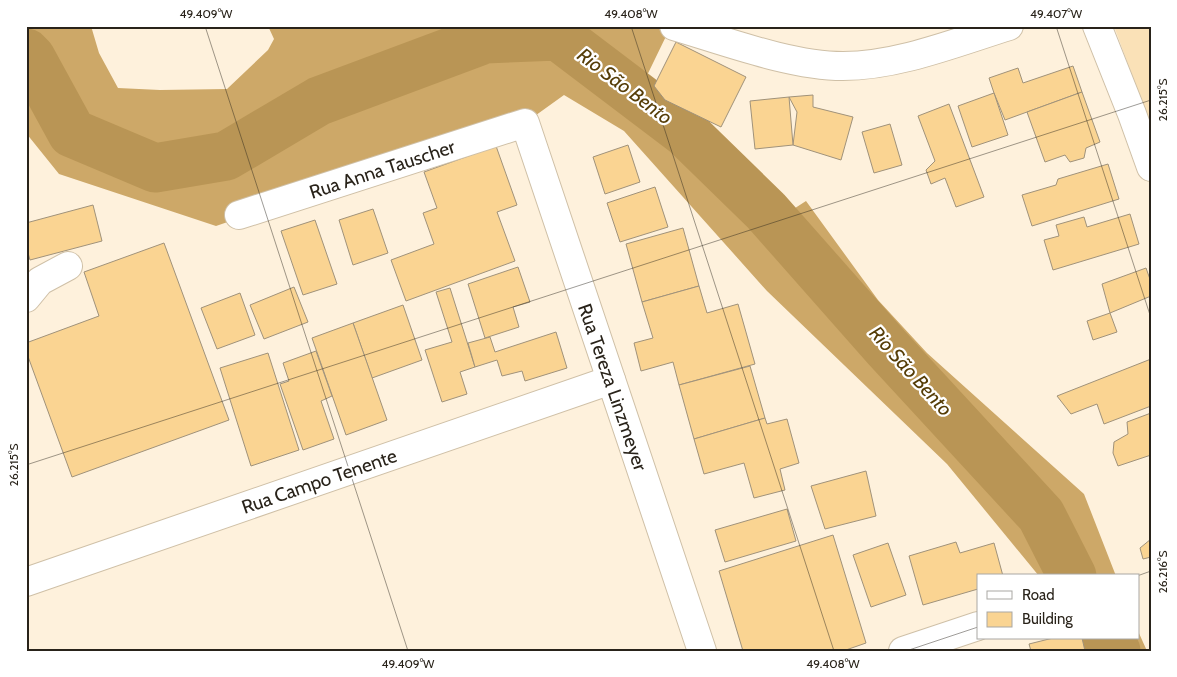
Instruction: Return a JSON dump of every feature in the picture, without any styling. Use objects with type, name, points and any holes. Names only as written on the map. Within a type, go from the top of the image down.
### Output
[{"type":"street","points":[[674,26],[722,34],[785,58],[843,66],[872,64],[912,56],[1009,26]]},
{"type":"street","points":[[1097,26],[1151,167]]},
{"type":"street","name":"Rua Anna Tauscher","points":[[239,215],[525,123]]},
{"type":"street","name":"Rua Tereza Linzmeyer","points":[[525,123],[702,651]]},
{"type":"street","points":[[26,298],[40,281],[68,266]]},
{"type":"street","name":"Rua Campo Tenente","points":[[26,582],[611,380]]},
{"type":"street","points":[[903,651],[977,626]]},
{"type":"shaded area","points":[[26,26],[91,26],[99,53],[118,88],[160,90],[227,89],[268,50],[274,39],[268,26],[671,26],[637,96],[687,133],[775,221],[806,201],[878,300],[927,353],[1084,494],[1115,574],[1037,574],[947,464],[767,291],[624,131],[564,95],[525,123],[397,164],[216,226],[59,174],[26,133]]},
{"type":"shaded area","points":[[1114,26],[1151,26],[1151,127]]},
{"type":"shaded area","points":[[1140,635],[1147,651],[1095,651],[1093,647],[1102,640],[1140,640]]},
{"type":"building","points":[[676,42],[746,77],[721,127],[665,100],[654,86]]},
{"type":"building","points":[[1073,66],[1082,92],[1005,120],[989,78],[1018,68],[1023,83]]},
{"type":"building","points":[[1082,92],[1100,142],[1086,148],[1084,158],[1070,162],[1065,155],[1045,162],[1027,112]]},
{"type":"building","points":[[994,93],[1008,135],[972,147],[958,106]]},
{"type":"building","points":[[813,95],[813,107],[853,117],[841,160],[793,145],[797,112],[789,97]]},
{"type":"building","points":[[789,97],[793,145],[755,149],[750,101]]},
{"type":"building","points":[[949,104],[984,197],[956,207],[945,178],[931,184],[926,170],[935,161],[918,116]]},
{"type":"building","points":[[890,124],[902,165],[874,173],[862,132]]},
{"type":"building","points":[[628,145],[640,182],[605,194],[593,157]]},
{"type":"building","points":[[496,146],[517,205],[497,212],[515,261],[406,301],[391,260],[434,244],[423,213],[437,208],[424,172]]},
{"type":"building","points":[[1108,164],[1119,199],[1032,226],[1022,195],[1056,185],[1058,179]]},
{"type":"building","points":[[655,187],[668,227],[620,242],[607,203]]},
{"type":"building","points":[[93,205],[102,241],[30,260],[26,246],[26,223]]},
{"type":"building","points":[[373,209],[388,253],[353,265],[339,220]]},
{"type":"building","points":[[1130,214],[1139,244],[1053,270],[1044,240],[1059,236],[1056,225],[1084,217],[1087,227]]},
{"type":"building","points":[[315,220],[337,284],[303,295],[281,231]]},
{"type":"building","points":[[683,228],[699,286],[642,302],[626,244]]},
{"type":"building","points":[[164,243],[229,420],[72,477],[26,351],[26,343],[99,316],[84,272]]},
{"type":"building","points":[[518,267],[530,302],[513,307],[519,327],[485,338],[468,284]]},
{"type":"building","points":[[1146,268],[1151,282],[1151,296],[1110,313],[1102,284]]},
{"type":"building","points":[[699,286],[707,313],[738,304],[755,364],[679,385],[673,362],[641,371],[634,343],[653,338],[642,302]]},
{"type":"building","points":[[294,287],[308,322],[264,339],[250,305]]},
{"type":"building","points":[[450,288],[475,367],[460,372],[467,394],[442,402],[425,350],[452,342],[436,292]]},
{"type":"building","points":[[240,293],[255,335],[217,349],[201,308]]},
{"type":"building","points":[[403,305],[422,360],[372,378],[353,323]]},
{"type":"building","points":[[1110,313],[1117,332],[1093,340],[1087,321]]},
{"type":"building","points":[[353,323],[387,420],[346,435],[312,338]]},
{"type":"building","points":[[556,332],[567,368],[525,381],[522,371],[502,376],[497,360],[475,367],[468,343],[490,337],[495,352]]},
{"type":"building","points":[[316,351],[332,396],[321,401],[334,439],[303,450],[280,384],[289,381],[283,363]]},
{"type":"building","points":[[268,353],[299,450],[251,466],[220,368]]},
{"type":"building","points":[[1151,359],[1151,406],[1104,424],[1097,404],[1071,414],[1057,396]]},
{"type":"building","points":[[750,366],[765,418],[694,439],[679,385]]},
{"type":"building","points":[[1151,413],[1151,455],[1118,466],[1113,453],[1114,442],[1128,434],[1127,422]]},
{"type":"building","points":[[765,418],[767,424],[787,419],[799,463],[780,469],[785,490],[754,498],[744,463],[704,474],[694,439]]},
{"type":"building","points":[[866,471],[876,516],[825,529],[811,486]]},
{"type":"building","points":[[787,509],[796,541],[725,562],[715,530]]},
{"type":"building","points":[[833,535],[866,643],[843,651],[743,651],[719,571]]},
{"type":"building","points":[[1151,539],[1151,557],[1143,559],[1140,548]]},
{"type":"building","points":[[956,542],[960,553],[994,543],[1002,574],[977,574],[977,589],[923,605],[909,556]]},
{"type":"building","points":[[888,543],[906,595],[871,607],[853,555]]},
{"type":"building","points":[[1045,640],[1082,640],[1085,651],[1031,651],[1029,644]]},
{"type":"waterway","name":"Rio São Bento","points":[[26,53],[31,58],[72,133],[155,168],[226,156],[319,101],[485,39],[558,36],[686,133],[766,211],[887,348],[1041,515],[1071,574]]},
{"type":"waterway","name":"Rio São Bento","points":[[1107,640],[1116,651]]}]
